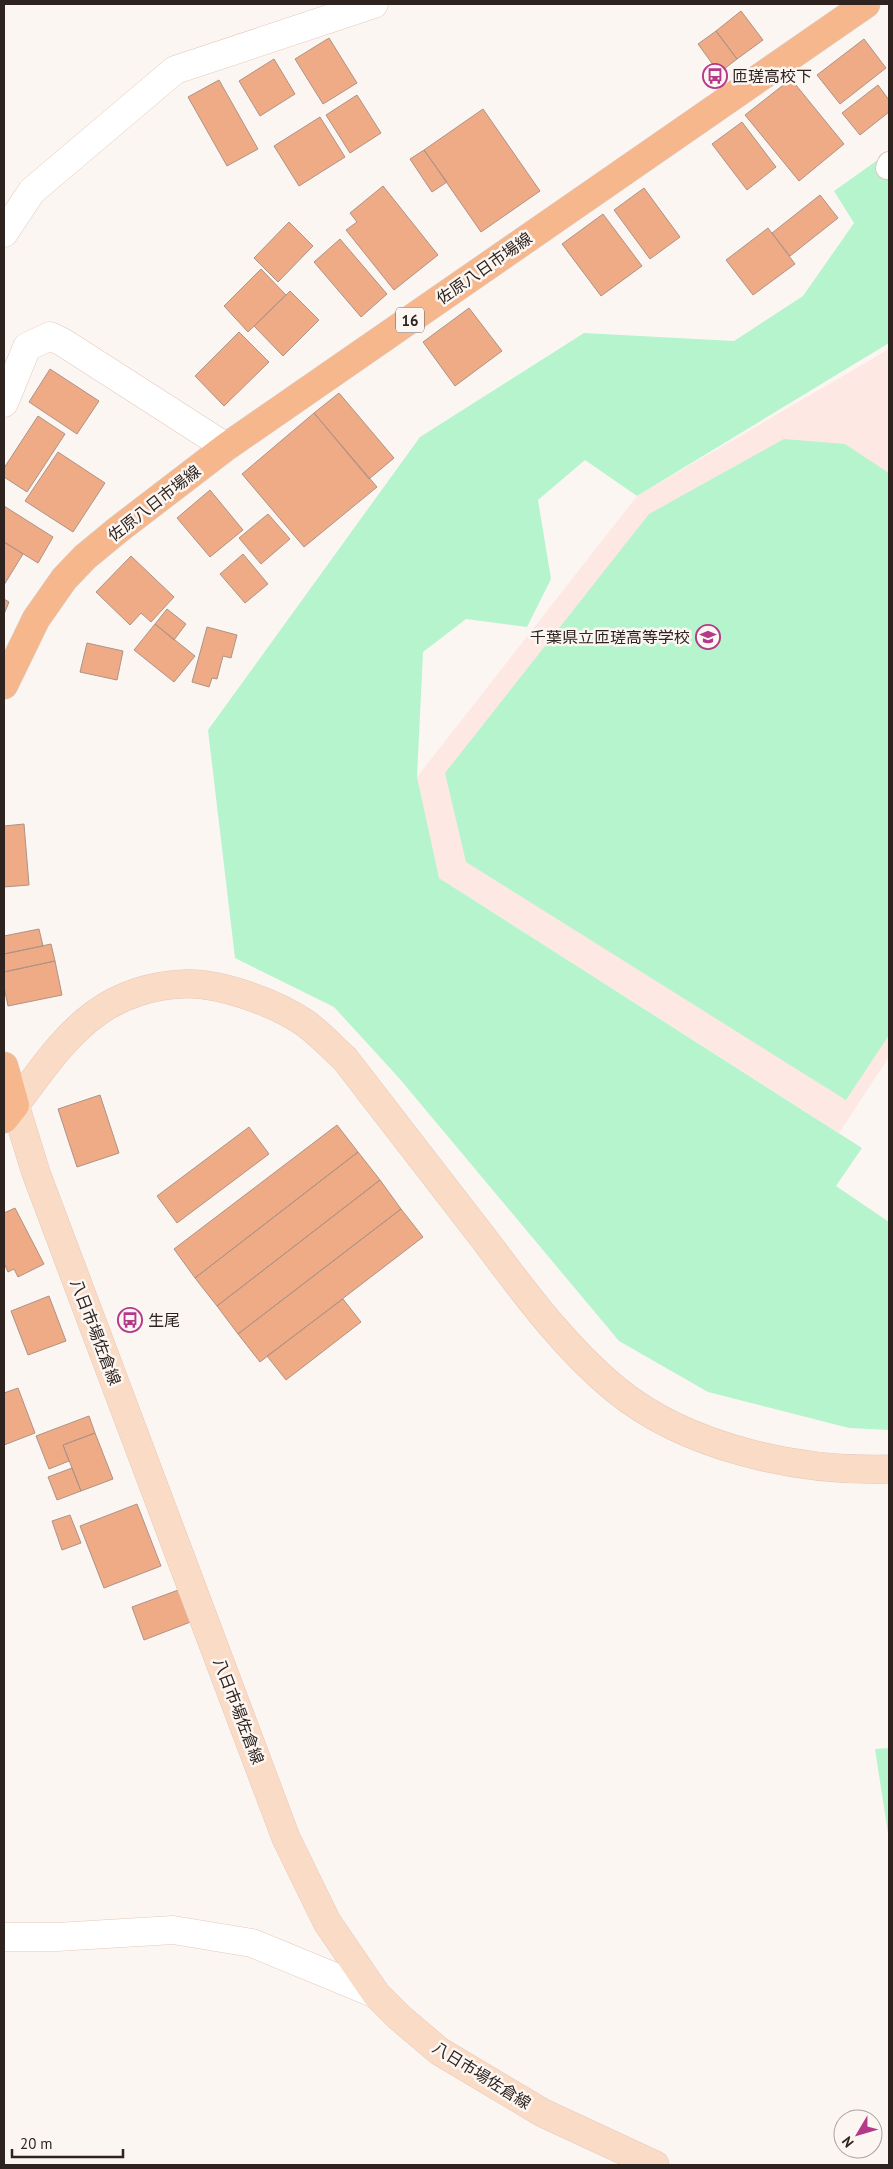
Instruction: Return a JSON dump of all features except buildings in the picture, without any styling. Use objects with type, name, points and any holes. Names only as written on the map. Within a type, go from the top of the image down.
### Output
[{"type":"main road","name":"佐原八日市場線","points":[[4,685],[36,619],[64,579],[119,529],[226,447],[866,4]]},
{"type":"main road","points":[[9,1112],[63,1043],[95,1014],[118,1000],[146,989],[185,984],[222,988],[262,1002],[304,1023],[345,1058],[545,1319],[616,1390],[660,1418],[708,1441],[750,1453],[811,1466],[854,1470],[889,1469]]},
{"type":"main road","points":[[4,1066],[9,1112]]},
{"type":"main road","name":"八日市場佐倉線","points":[[9,1112],[36,1173],[286,1838],[327,1922],[376,1994],[439,2051],[543,2113],[655,2165]]},
{"type":"street","points":[[4,233],[32,191],[175,70],[374,4]]},
{"type":"street","points":[[4,403],[27,347],[50,336],[64,342],[226,447]]},
{"type":"street","points":[[4,1937],[58,1937],[173,1930],[252,1943],[376,1994]]},
{"type":"shaded area","name":"千葉県立匝瑳高等学校","points":[[889,349],[889,1057],[839,1133],[438,877],[417,777],[637,496]]},
{"type":"green space","points":[[889,152],[889,343],[637,496],[585,460],[538,500],[551,579],[527,627],[466,619],[423,652],[417,777],[439,878],[862,1148],[836,1186],[889,1222],[889,1430],[849,1428],[708,1392],[619,1341],[399,1078],[334,1007],[235,958],[208,730],[420,437],[584,333],[734,341],[803,296],[854,223],[834,191]]},
{"type":"green space","name":"千葉県立匝瑳高等学校","points":[[784,439],[845,444],[889,473],[889,1035],[846,1100],[466,862],[445,773],[649,514]]},
{"type":"green space","points":[[889,1748],[889,1840],[875,1749]]},
{"type":"place","name":"匝瑳高校下","points":[[715,76]]},
{"type":"place","name":"千葉県立匝瑳高等学校","points":[[708,637]]},
{"type":"place","name":"生尾","points":[[130,1320]]}]
